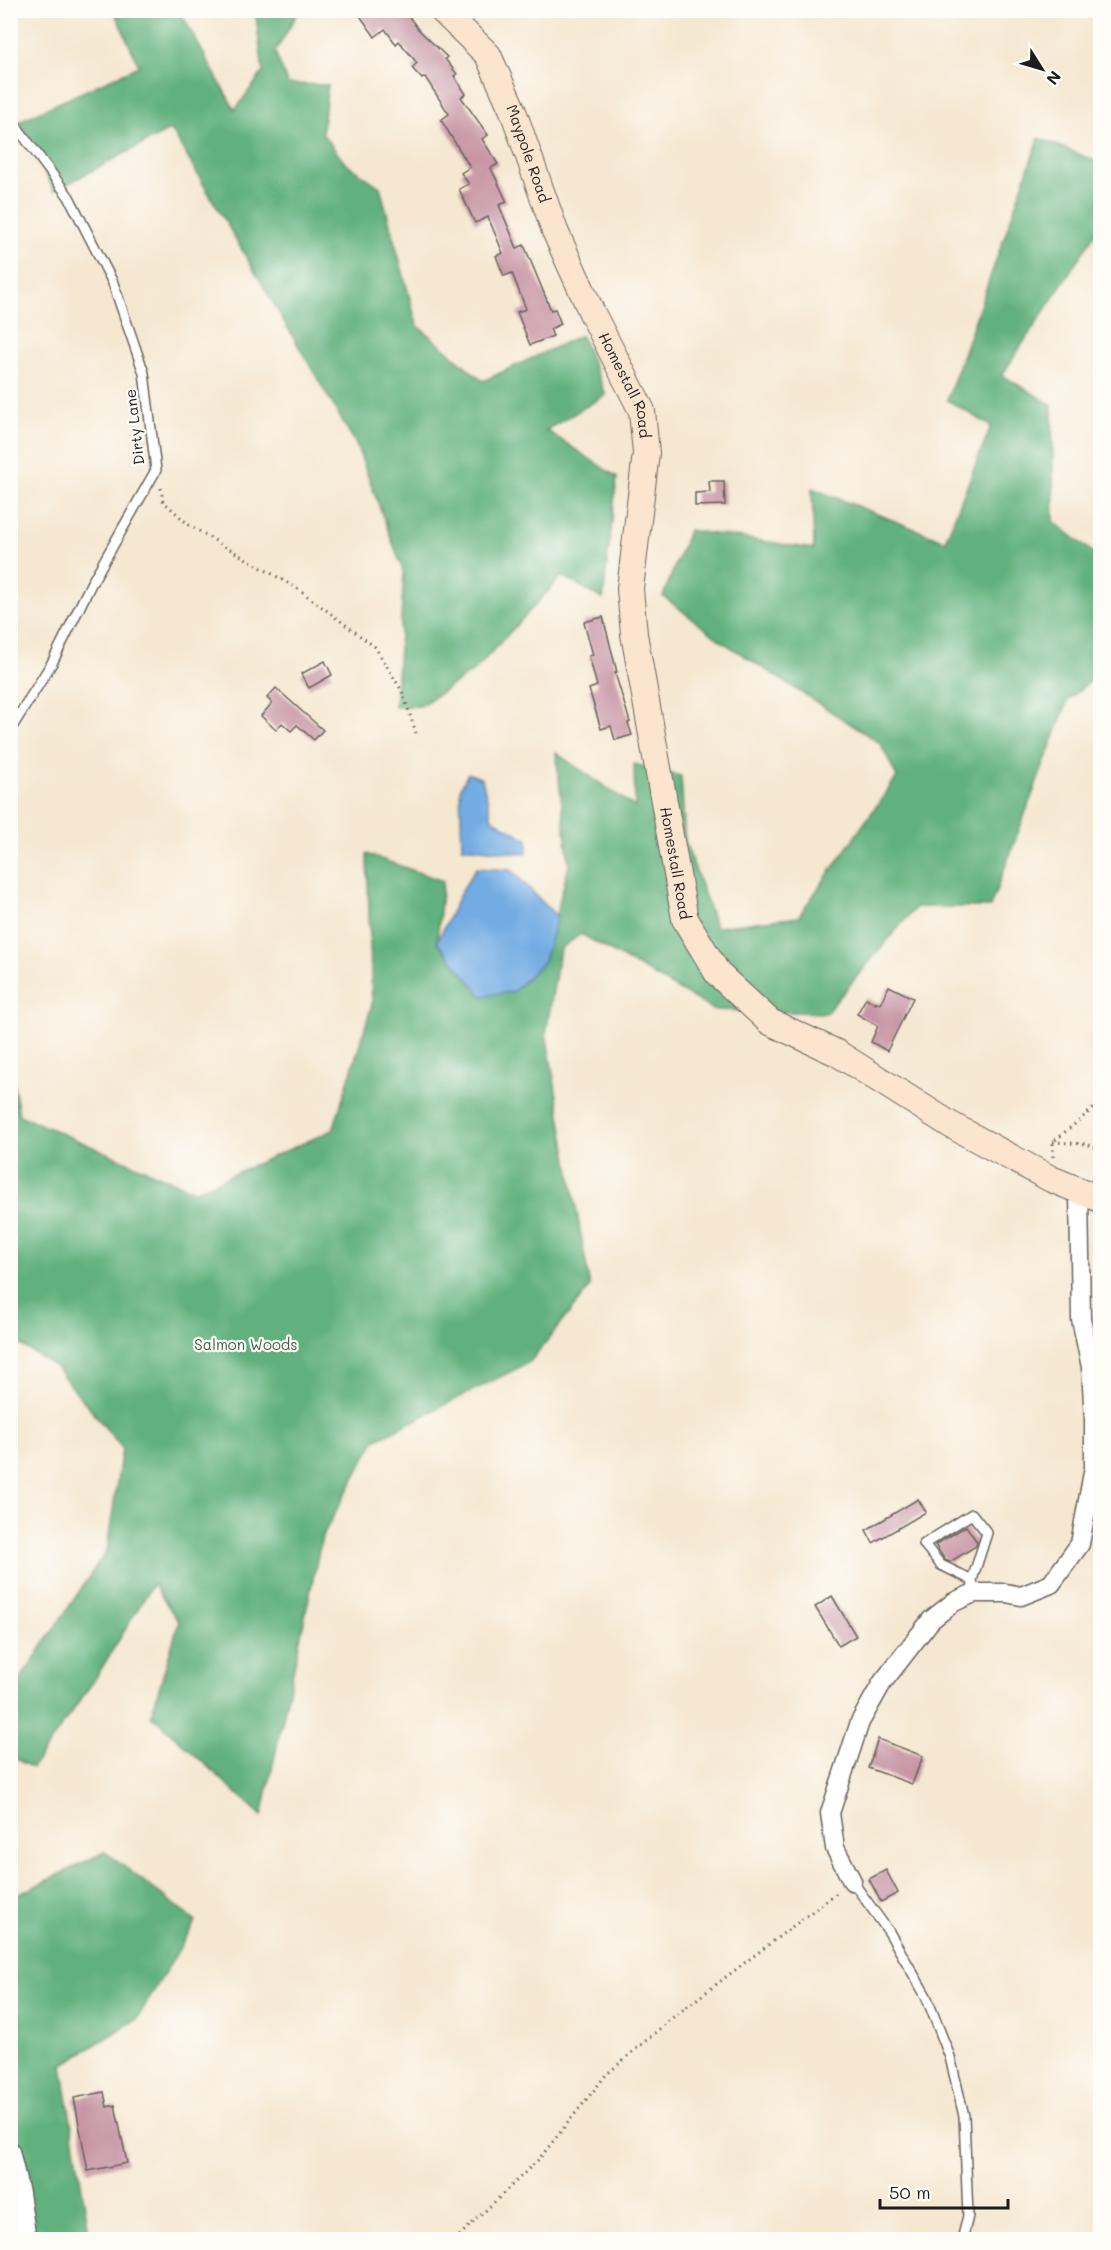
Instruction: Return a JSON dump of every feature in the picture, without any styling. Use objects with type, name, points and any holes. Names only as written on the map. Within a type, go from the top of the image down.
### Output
[{"type":"street","name":"Maypole Road","points":[[442,10],[488,55],[513,111],[555,231],[592,313]]},
{"type":"street","name":"Homestall Road","points":[[592,313],[642,411],[646,453],[630,589],[634,634],[685,919],[718,974],[770,1022],[837,1053],[951,1125],[1051,1179],[1090,1195]]},
{"type":"street","points":[[852,1881],[835,1848],[830,1813],[860,1722],[882,1683],[931,1620],[973,1586],[1021,1596],[1051,1584],[1080,1544],[1094,1467],[1091,1367],[1081,1319],[1090,1195]]},
{"type":"street","points":[[10,2151],[20,2193],[27,2240]]},
{"type":"lane","name":"Dirty Lane","points":[[10,118],[69,197],[113,283],[144,373],[156,470],[91,584],[52,663],[10,730]]},
{"type":"lane","points":[[972,1514],[987,1533],[973,1586],[941,1565],[924,1544],[972,1514]]},
{"type":"lane","points":[[852,1881],[889,1932],[926,1996],[950,2057],[964,2116],[968,2216],[962,2240]]},
{"type":"path","points":[[156,470],[163,501],[190,526],[298,589],[375,647],[402,691],[416,733]]},
{"type":"path","points":[[1051,1179],[1053,1142],[1101,1103]]},
{"type":"path","points":[[1053,1142],[1087,1144],[1101,1150]]},
{"type":"path","points":[[455,2240],[539,2159],[606,2074],[672,2018],[852,1881]]},
{"type":"green space","points":[[114,11],[180,11],[235,110],[263,72],[256,17],[259,11],[299,11],[275,52],[288,84],[328,85],[322,133],[344,162],[380,187],[417,325],[483,381],[581,335],[606,395],[546,430],[617,477],[603,599],[562,576],[475,670],[420,706],[395,707],[404,573],[356,444],[171,129],[54,191],[19,121],[139,66]]},
{"type":"green space","name":"Salmon Woods","points":[[1039,138],[1100,163],[1100,226],[1002,375],[1052,405],[1054,522],[1100,558],[1100,672],[1068,700],[990,907],[916,907],[826,1013],[714,1010],[581,934],[560,949],[546,1033],[590,1287],[530,1362],[375,1440],[322,1537],[262,1816],[151,1715],[179,1622],[153,1584],[95,1679],[32,1768],[11,1756],[11,1693],[107,1550],[122,1448],[55,1366],[11,1339],[10,1063],[19,1115],[195,1191],[333,1130],[372,1005],[367,854],[443,881],[437,943],[544,960],[569,865],[556,753],[635,807],[634,764],[681,776],[685,841],[716,927],[798,917],[897,777],[880,743],[721,641],[663,596],[689,530],[814,549],[812,488],[945,541],[991,426],[947,400]]},
{"type":"green space","points":[[105,1852],[196,1921],[137,2019],[62,2065],[90,2239],[11,2240],[11,1898]]},
{"type":"water","points":[[468,773],[482,779],[492,819],[528,840],[527,854],[462,847],[460,789]]},
{"type":"water","points":[[476,868],[511,870],[557,917],[544,961],[513,992],[482,996],[437,942],[462,890]]},
{"type":"building","points":[[356,10],[404,10],[418,29],[447,57],[445,59],[457,74],[454,76],[466,94],[461,97],[488,135],[482,139],[498,164],[491,168],[507,202],[499,205],[517,248],[524,245],[551,310],[555,309],[561,324],[550,329],[553,336],[530,345],[517,312],[526,309],[512,273],[504,276],[496,256],[503,253],[488,217],[475,223],[459,189],[469,184],[461,173],[470,167],[441,120],[449,114],[425,77],[422,79],[412,68],[417,63],[399,41],[396,44],[385,29],[375,37]]},
{"type":"building","points":[[709,481],[724,481],[725,505],[695,506],[695,493],[710,492]]},
{"type":"building","points":[[603,617],[632,735],[615,740],[611,726],[601,729],[589,689],[597,686],[589,656],[593,655],[584,622]]},
{"type":"building","points":[[325,661],[332,675],[309,688],[301,674]]},
{"type":"building","points":[[276,688],[323,730],[314,740],[297,725],[291,731],[282,723],[276,730],[261,716],[272,703],[267,698]]},
{"type":"building","points":[[889,986],[913,998],[887,1051],[871,1042],[878,1026],[857,1014],[866,998],[880,1004]]},
{"type":"building","points":[[918,1499],[926,1512],[873,1543],[866,1530]]},
{"type":"building","points":[[966,1526],[977,1542],[976,1546],[950,1562],[945,1560],[935,1545]]},
{"type":"building","points":[[832,1596],[856,1636],[839,1646],[815,1607]]},
{"type":"building","points":[[878,1739],[923,1756],[912,1784],[868,1768]]},
{"type":"building","points":[[886,1870],[898,1893],[881,1902],[869,1879]]},
{"type":"building","points":[[104,2092],[107,2107],[115,2105],[127,2163],[88,2171],[74,2098]]}]
